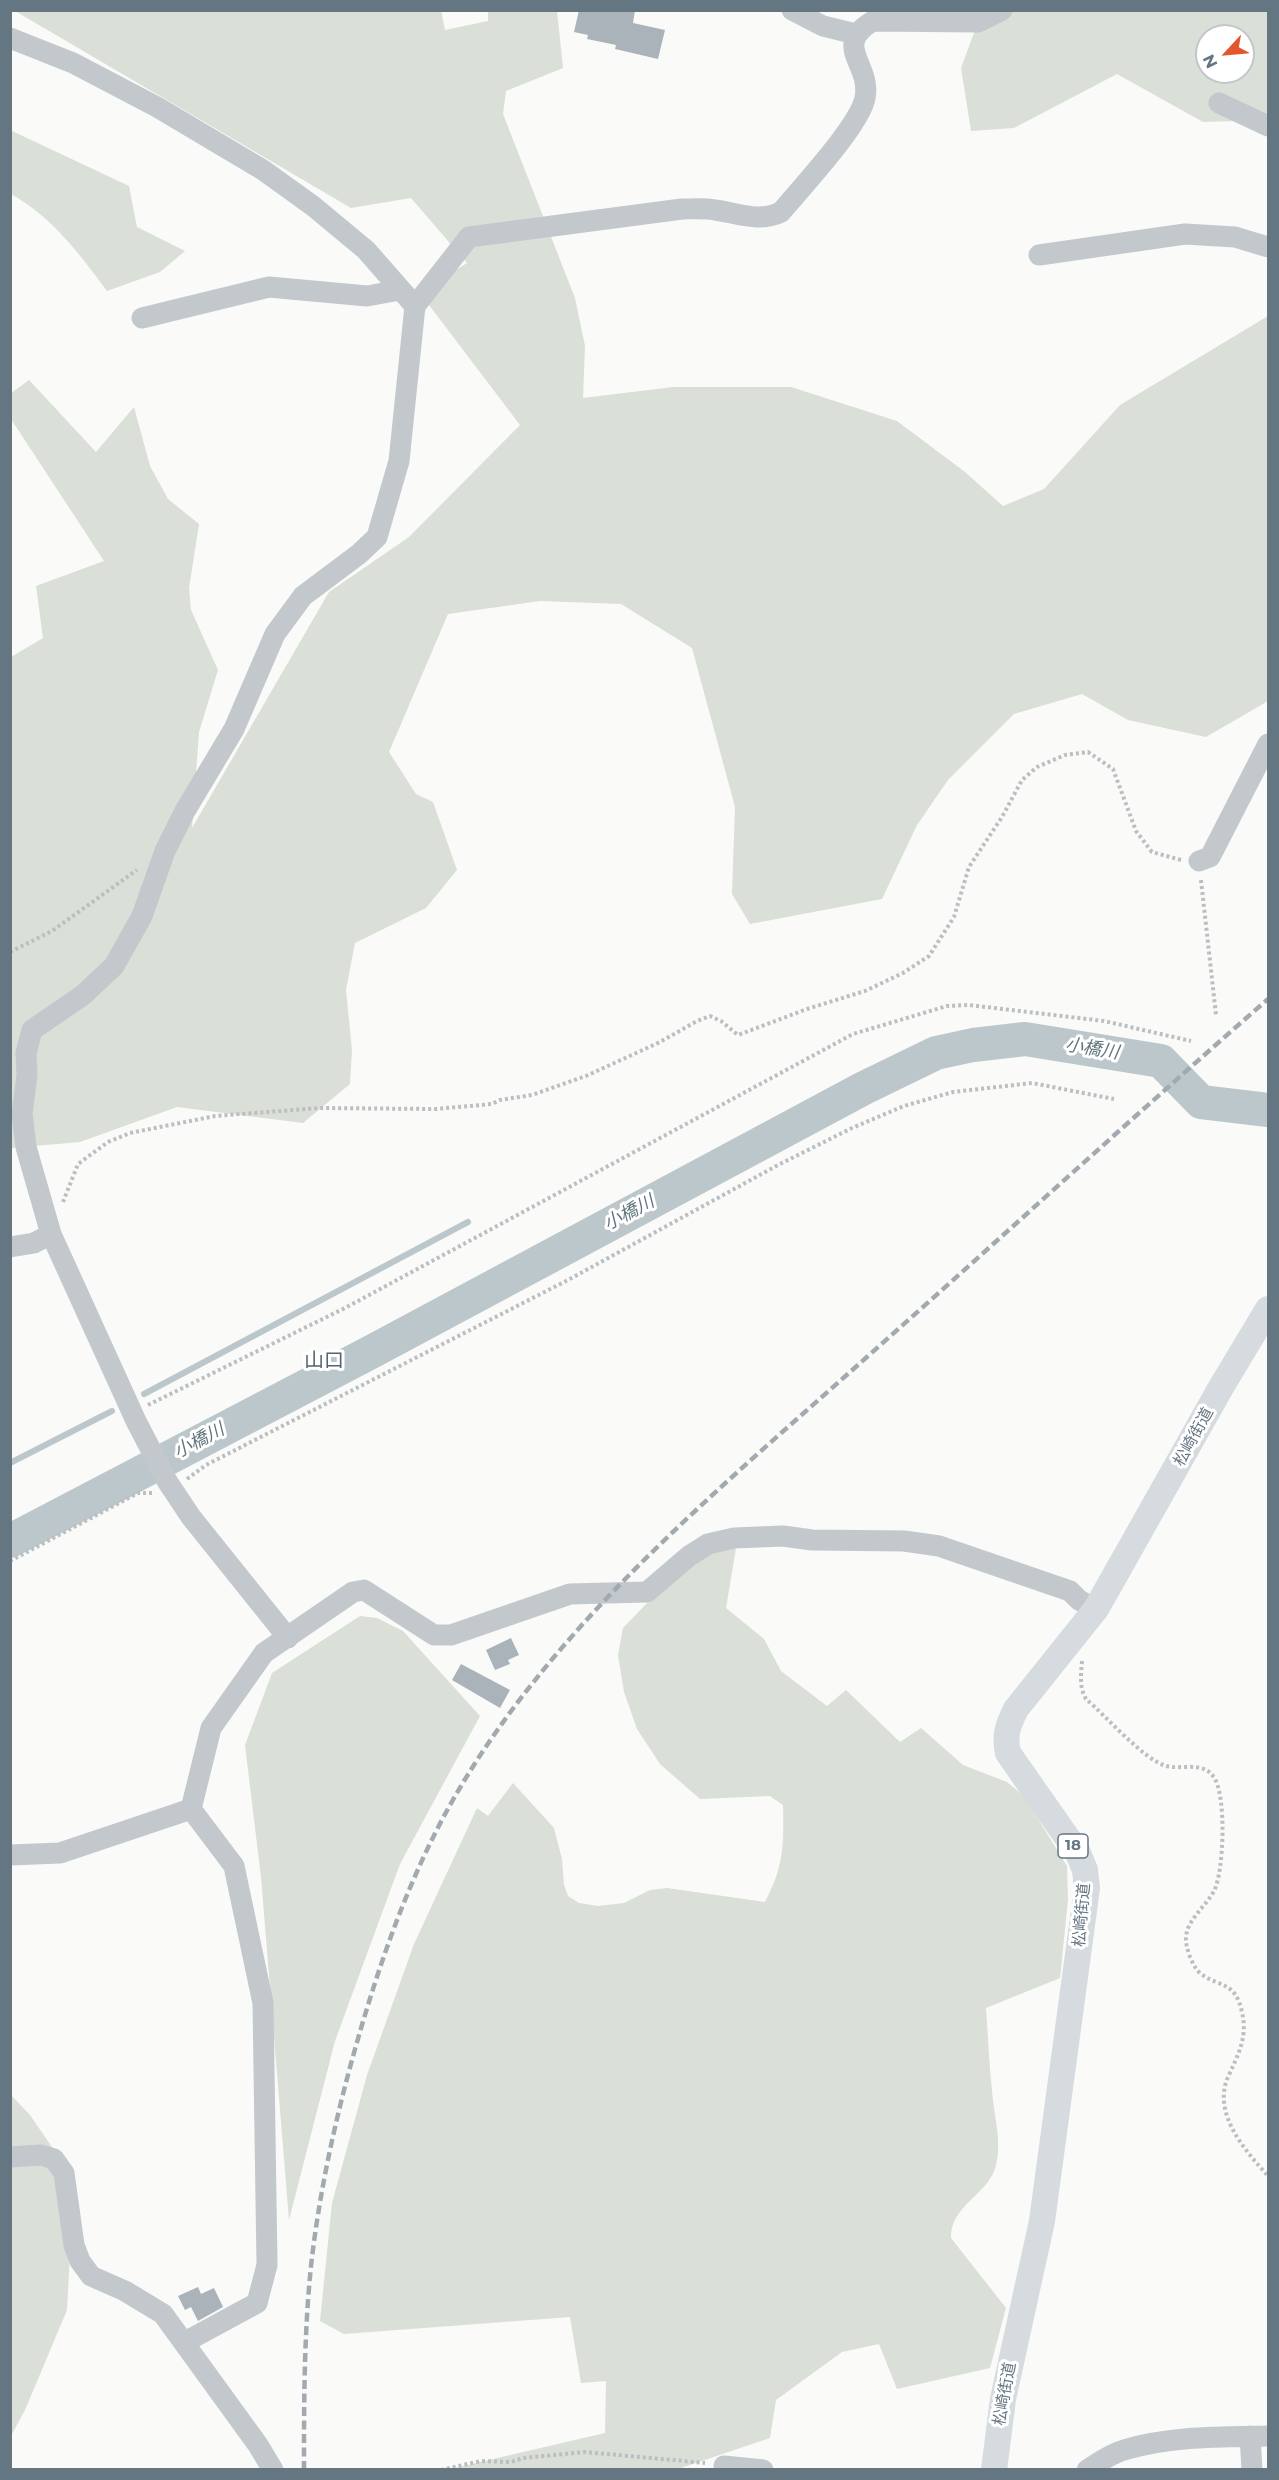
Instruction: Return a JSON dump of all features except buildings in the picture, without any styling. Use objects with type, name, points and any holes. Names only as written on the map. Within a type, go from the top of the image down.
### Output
[{"type":"main road","name":"松崎街道","points":[[994,2469],[1003,2399],[1042,2221],[1087,1888],[1085,1870],[1078,1853],[1008,1753],[1005,1740],[1007,1726],[1016,1709],[1095,1609],[1269,1309]]},
{"type":"street","points":[[792,10],[823,26],[856,34]]},
{"type":"street","points":[[288,1638],[191,1517],[170,1486],[134,1417],[51,1234],[26,1147],[22,1114],[27,1075],[26,1053],[32,1030],[83,995],[114,966],[142,916],[165,851],[234,729],[274,634],[303,596],[378,537],[399,461],[415,306],[469,237],[682,208],[713,210],[758,218],[770,217],[781,212],[828,155],[853,122],[865,100],[866,90],[853,45],[856,34],[873,21],[978,22],[1002,10]]},
{"type":"street","points":[[10,38],[72,63],[157,107],[262,171],[313,206],[366,249],[415,306]]},
{"type":"street","points":[[1220,103],[1269,126]]},
{"type":"street","points":[[1039,255],[1185,234],[1235,237],[1269,247]]},
{"type":"street","points":[[142,318],[270,287],[367,296],[400,290]]},
{"type":"street","points":[[1199,861],[1210,857],[1269,744]]},
{"type":"street","points":[[10,1247],[34,1243],[51,1234]]},
{"type":"street","points":[[191,1809],[211,1728],[264,1653],[352,1592],[364,1590],[434,1635],[451,1635],[570,1594],[647,1592],[689,1556],[708,1544],[735,1538],[783,1536],[812,1540],[904,1541],[939,1546],[1070,1591],[1078,1600],[1095,1609]]},
{"type":"street","points":[[10,1855],[60,1853],[191,1809]]},
{"type":"street","points":[[185,2342],[257,2303],[267,2265],[262,2003],[234,1866],[191,1809]]},
{"type":"street","points":[[10,2157],[41,2155],[54,2159],[64,2173],[74,2245],[80,2261],[91,2276],[125,2291],[162,2314],[185,2342],[273,2469]]},
{"type":"street","points":[[1087,2469],[1122,2450],[1144,2445],[1259,2436],[1252,2469]]},
{"type":"street","points":[[724,2466],[763,2469]]},
{"type":"path","points":[[51,1234],[78,1164],[108,1142],[130,1133],[215,1116],[307,1109],[436,1109],[492,1104],[500,1100],[532,1095],[586,1076],[660,1042],[697,1020],[710,1016],[721,1021],[738,1035],[807,1009],[865,991],[903,973],[929,956],[954,917],[969,867],[1002,817],[1022,780],[1037,767],[1065,755],[1088,752],[1113,769],[1136,831],[1152,852],[1180,860],[1199,861],[1216,1015]]},
{"type":"path","points":[[10,952],[52,931],[165,851]]},
{"type":"path","points":[[134,1417],[345,1308],[853,1034],[948,1006],[969,1005],[1104,1021],[1191,1041]]},
{"type":"path","points":[[10,1561],[138,1493],[162,1495],[170,1486],[206,1465],[568,1280],[778,1165],[852,1128],[904,1106],[952,1092],[1032,1083],[1114,1099]]},
{"type":"path","points":[[1079,1631],[1083,1658],[1080,1676],[1082,1692],[1086,1699],[1150,1758],[1166,1766],[1203,1768],[1213,1775],[1219,1787],[1220,1878],[1214,1892],[1190,1925],[1186,1938],[1191,1958],[1200,1974],[1227,1985],[1237,1998],[1244,2023],[1243,2045],[1227,2080],[1224,2101],[1232,2130],[1269,2176]]},
{"type":"path","points":[[441,2469],[481,2461],[511,2463],[523,2458],[585,2452],[724,2466]]},
{"type":"shaded area","points":[[441,10],[445,30],[488,21],[488,11],[557,11],[563,68],[506,91],[503,114],[575,298],[585,346],[583,398],[673,387],[791,387],[897,421],[965,472],[1003,506],[1044,489],[1120,405],[1268,316],[1268,701],[1206,737],[1128,720],[1082,694],[1014,714],[948,780],[917,825],[882,899],[750,924],[732,894],[735,807],[692,648],[621,604],[540,601],[448,614],[389,752],[416,794],[433,802],[457,870],[426,908],[355,943],[346,990],[352,1050],[350,1084],[303,1123],[177,1107],[80,1142],[11,1148],[11,657],[43,638],[36,586],[104,561],[11,419],[10,394],[29,380],[96,452],[134,407],[150,466],[168,499],[199,524],[189,588],[191,610],[218,670],[199,732],[192,828],[329,592],[409,537],[520,425],[429,305],[429,287],[467,263],[411,198],[351,208],[15,11]]},
{"type":"shaded area","points":[[982,11],[1268,11],[1268,120],[1203,122],[1117,74],[1014,128],[971,131],[961,68]]},
{"type":"shaded area","points":[[10,130],[129,186],[137,227],[185,251],[160,272],[107,291],[64,237],[26,203],[11,194]]},
{"type":"shaded area","points":[[736,1548],[726,1608],[764,1639],[781,1671],[827,1706],[846,1690],[900,1742],[921,1728],[963,1765],[1007,1782],[1024,1796],[1067,1866],[1068,1900],[1060,1978],[986,2008],[998,2156],[992,2175],[963,2208],[952,2227],[951,2238],[1006,2308],[990,2368],[897,2389],[879,2344],[842,2352],[776,2400],[770,2438],[678,2469],[450,2469],[605,2433],[606,2381],[581,2383],[570,2317],[344,2334],[320,2321],[332,2203],[367,2075],[414,1944],[477,1808],[488,1816],[513,1783],[554,1828],[562,1859],[564,1885],[568,1896],[579,1903],[598,1906],[624,1903],[650,1890],[667,1888],[765,1902],[776,1877],[782,1855],[783,1805],[770,1796],[700,1799],[660,1764],[637,1729],[624,1692],[618,1655],[623,1628],[677,1572],[701,1556]]},
{"type":"shaded area","points":[[360,1616],[377,1618],[403,1631],[480,1716],[400,1864],[335,2041],[289,2220],[261,1877],[245,1745],[272,1673]]},
{"type":"shaded area","points":[[11,2095],[30,2115],[74,2179],[67,2310],[25,2410],[11,2436]]},
{"type":"waterway","name":"小橋川","points":[[10,1541],[373,1351],[864,1088],[936,1053],[973,1045],[1025,1039],[1161,1061],[1201,1102],[1268,1110]]},
{"type":"waterway","points":[[144,1394],[468,1222]]},
{"type":"waterway","points":[[10,1463],[112,1411]]},
{"type":"railway","points":[[304,2470],[304,2394],[311,2266],[320,2200],[341,2101],[384,1956],[421,1862],[444,1816],[484,1749],[530,1686],[581,1626],[693,1513],[1268,999]]},
{"type":"district","name":"山口","points":[[324,1361]]}]
